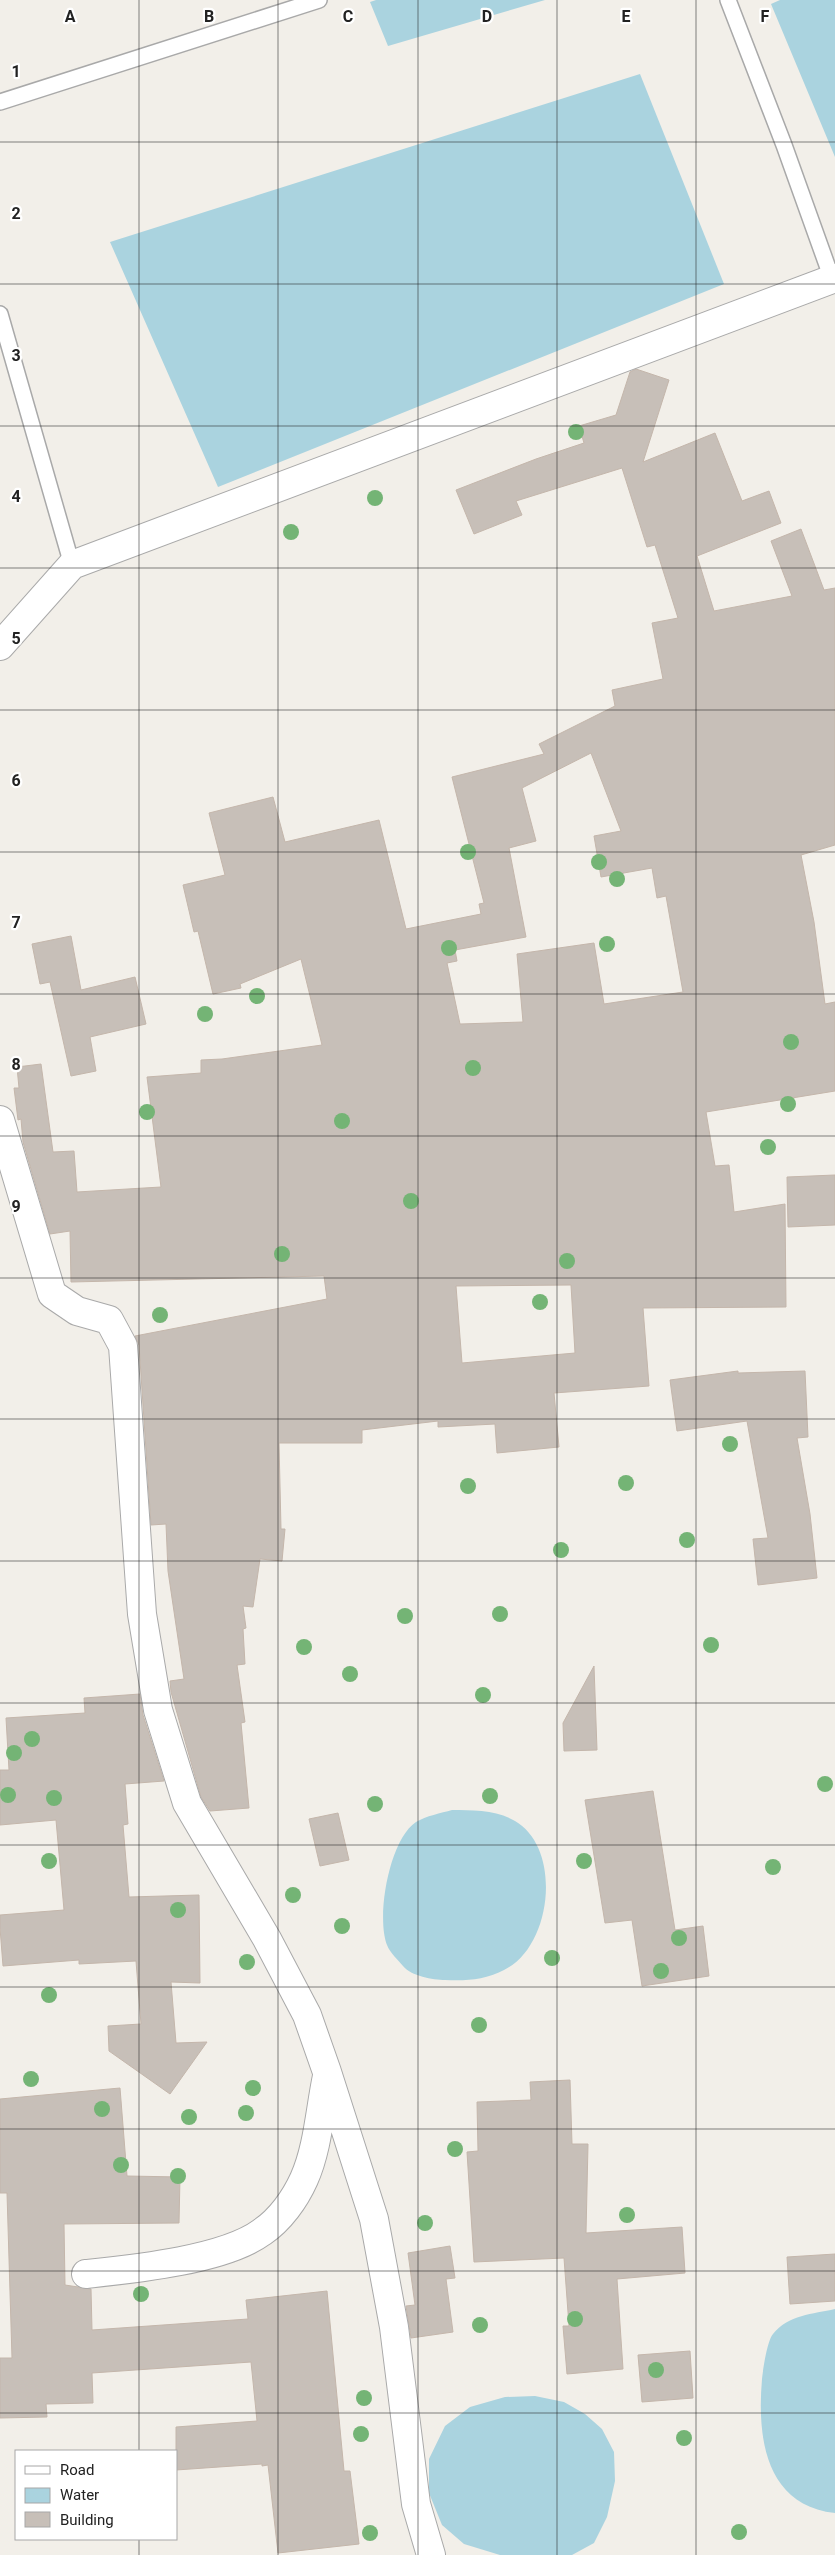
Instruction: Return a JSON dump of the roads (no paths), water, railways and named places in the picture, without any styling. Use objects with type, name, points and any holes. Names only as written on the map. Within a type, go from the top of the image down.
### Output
[{"type":"street","points":[[0,646],[72,565],[834,282]]},
{"type":"street","points":[[0,1120],[52,1294],[78,1310],[109,1320],[123,1346],[142,1614],[158,1710],[187,1803],[267,1940],[307,2015],[327,2072],[374,2219],[394,2327],[416,2504],[431,2555]]},
{"type":"street","points":[[86,2274],[173,2262],[226,2249],[262,2233],[289,2206],[304,2179],[315,2140],[327,2072]]},
{"type":"lane","points":[[0,102],[319,0]]},
{"type":"lane","points":[[728,0],[834,282]]},
{"type":"lane","points":[[0,314],[72,565]]},
{"type":"water","points":[[376,0],[545,0],[388,46],[370,2]]},
{"type":"water","points":[[780,0],[835,0],[835,157],[771,4]]},
{"type":"water","points":[[640,74],[724,284],[218,487],[110,242]]},
{"type":"water","points":[[452,1810],[493,1813],[515,1821],[530,1834],[540,1853],[545,1874],[546,1897],[541,1920],[533,1941],[520,1958],[504,1970],[490,1976],[475,1979],[440,1980],[422,1977],[411,1972],[390,1951],[384,1932],[383,1916],[387,1880],[399,1845],[407,1831],[416,1822],[429,1816]]},
{"type":"water","points":[[835,2309],[835,2513],[812,2507],[793,2497],[780,2482],[770,2465],[764,2445],[761,2401],[764,2363],[773,2334],[793,2319]]},
{"type":"water","points":[[535,2396],[564,2402],[585,2414],[602,2429],[614,2452],[615,2481],[607,2517],[594,2543],[572,2555],[500,2555],[464,2544],[442,2525],[429,2493],[429,2459],[445,2426],[470,2407],[505,2397]]}]
